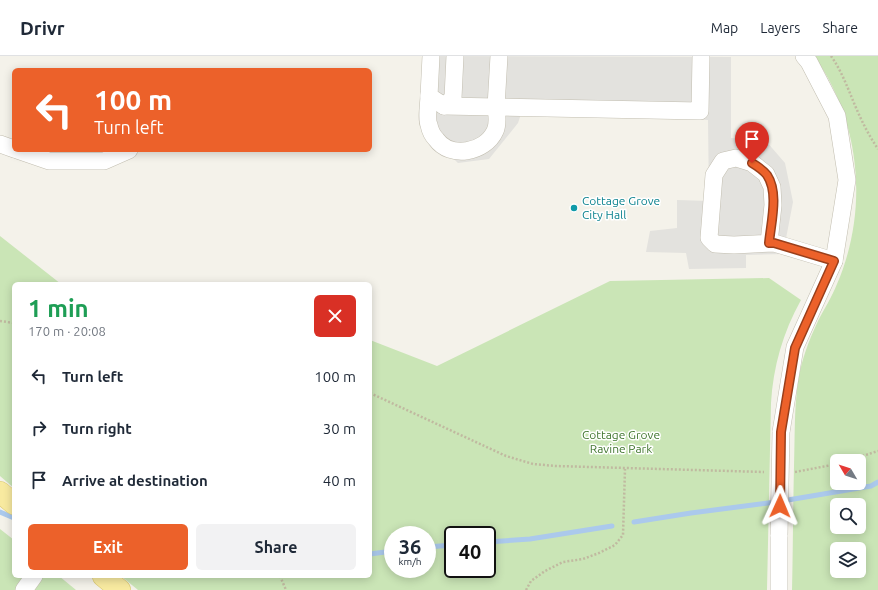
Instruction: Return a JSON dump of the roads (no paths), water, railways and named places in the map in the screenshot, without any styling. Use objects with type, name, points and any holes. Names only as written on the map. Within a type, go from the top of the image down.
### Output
[{"type":"main road","points":[[0,492],[12,502]]},
{"type":"main road","points":[[105,578],[120,590]]},
{"type":"street","points":[[430,56],[428,124],[436,140],[447,148],[460,152],[475,150],[486,144],[495,131],[499,56]]},
{"type":"street","points":[[444,106],[453,98],[455,56]]},
{"type":"street","points":[[430,95],[429,96],[444,106],[700,111],[701,56]]},
{"type":"street","points":[[780,590],[779,535],[781,432],[795,348],[834,261],[847,180],[837,116],[810,62],[804,56]]},
{"type":"street","points":[[0,144],[12,149]]},
{"type":"street","points":[[21,152],[49,161],[104,161],[124,152]]},
{"type":"street","points":[[769,243],[773,205],[772,187],[766,174],[752,163],[741,159],[736,158],[723,161],[714,175],[710,238],[715,244],[774,243],[834,261]]},
{"type":"street","points":[[24,590],[33,578]]},
{"type":"waterway","points":[[634,522],[776,502],[871,486],[878,482]]},
{"type":"waterway","points":[[0,512],[12,517]]},
{"type":"waterway","points":[[496,541],[530,539],[612,526]]},
{"type":"waterway","points":[[436,546],[444,546]]},
{"type":"waterway","points":[[372,554],[384,552]]},
{"type":"place","name":"Cottage Grove City Hall","points":[[574,208]]},
{"type":"park label","name":"Cottage Grove Ravine Park","points":[[621,442]]}]
